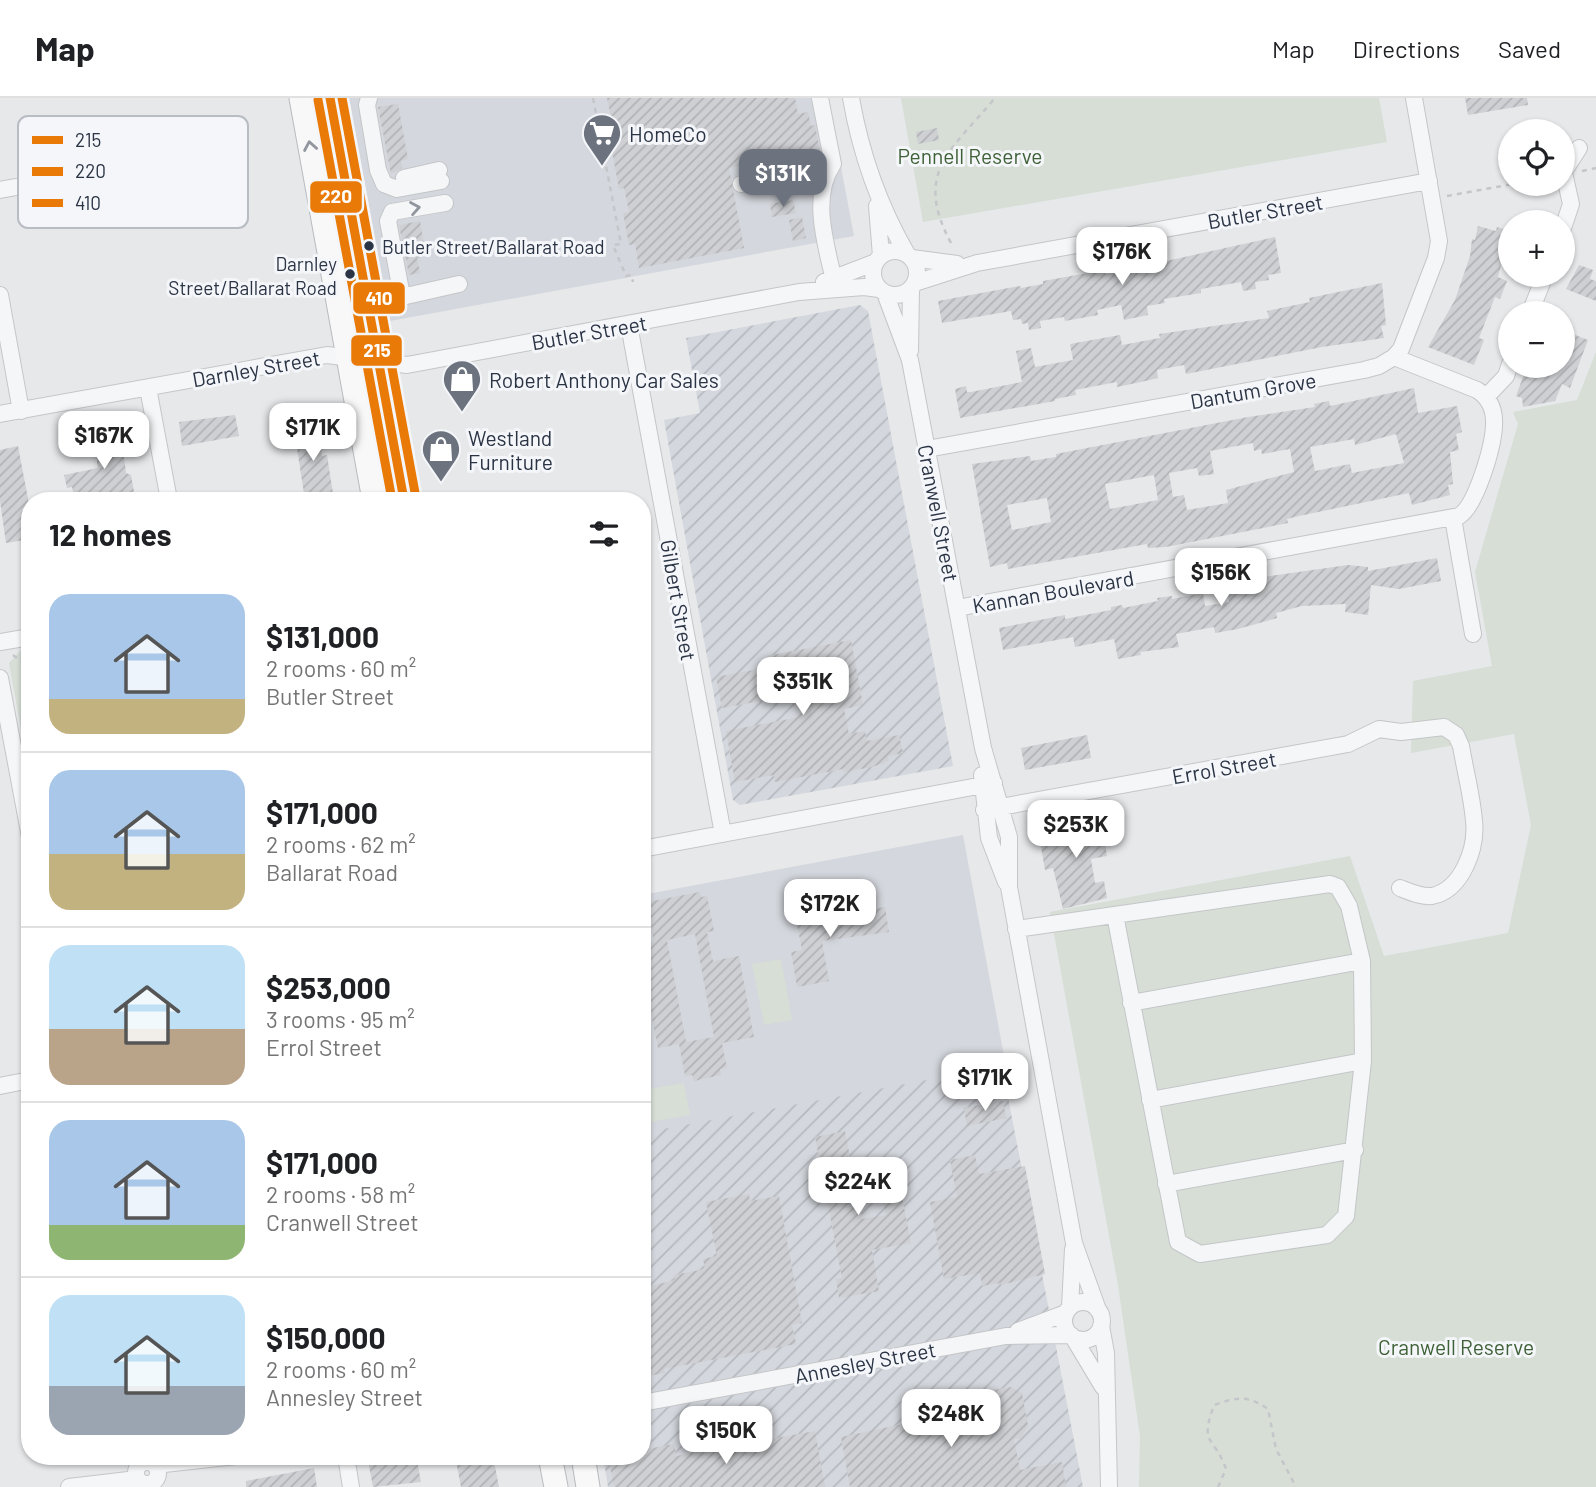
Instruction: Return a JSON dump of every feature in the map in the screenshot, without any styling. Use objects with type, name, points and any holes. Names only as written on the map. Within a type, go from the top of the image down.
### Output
[{"type":"highway","points":[[301,98],[372,492]]},
{"type":"highway","points":[[330,98],[403,492]]},
{"type":"highway","points":[[552,1465],[556,1487]]},
{"type":"highway","points":[[584,1465],[588,1487]]},
{"type":"street","points":[[369,98],[367,105],[384,184],[397,189],[440,176]]},
{"type":"street","points":[[820,98],[833,164],[826,173],[821,204],[835,283]]},
{"type":"street","points":[[851,98],[861,149],[875,193],[918,270],[913,286],[899,295],[882,291],[873,276],[878,259],[875,193]]},
{"type":"street","points":[[1414,98],[1439,242],[1436,258],[1394,357],[1487,396]]},
{"type":"street","points":[[1575,154],[1579,148]]},
{"type":"street","points":[[741,184],[833,164]]},
{"type":"street","name":"Butler Street","points":[[910,256],[953,264],[977,263],[1429,181]]},
{"type":"street","points":[[0,190],[18,187]]},
{"type":"street","points":[[445,203],[392,212],[388,221],[401,291],[406,296],[459,284]]},
{"type":"street","points":[[878,259],[894,250],[910,256]]},
{"type":"street","name":"Butler Street","points":[[347,358],[407,365],[629,325],[835,283],[878,259]]},
{"type":"street","name":"Butler Street","points":[[913,286],[977,263]]},
{"type":"street","name":"Butler Street","points":[[835,283],[882,291]]},
{"type":"street","name":"Cranwell Street","points":[[913,286],[911,360],[983,748],[988,784],[984,810],[989,838],[1009,887]]},
{"type":"street","name":"Cranwell Street","points":[[882,291],[911,360]]},
{"type":"street","points":[[0,295],[21,411]]},
{"type":"street","name":"Gilbert Street","points":[[629,325],[723,834]]},
{"type":"street","name":"Darnley Street","points":[[0,414],[327,355],[347,358]]},
{"type":"street","name":"Dantum Grove","points":[[927,449],[1364,370],[1394,357]]},
{"type":"street","points":[[1487,396],[1504,378]]},
{"type":"street","points":[[148,388],[168,492]]},
{"type":"street","points":[[1473,634],[1453,518],[1467,511],[1476,494],[1494,427],[1487,396]]},
{"type":"street","name":"Kannan Boulevard","points":[[957,608],[1453,518]]},
{"type":"street","points":[[0,642],[21,638]]},
{"type":"street","points":[[0,678],[21,789]]},
{"type":"street","name":"Errol Street","points":[[984,810],[1348,744],[1379,729],[1413,732],[1438,726],[1451,730],[1461,746],[1475,823],[1464,872],[1454,883],[1431,896],[1418,895],[1400,888]]},
{"type":"street","points":[[651,847],[988,784]]},
{"type":"street","name":"Cranwell Street","points":[[988,784],[1002,807],[1009,837],[1009,887],[1074,1243],[1100,1318],[1106,1353],[1104,1389],[1109,1487]]},
{"type":"street","points":[[1016,929],[1330,884],[1338,887],[1349,906],[1362,961],[1363,1061],[1346,1216],[1327,1235],[1200,1254],[1178,1242],[1115,915]]},
{"type":"street","points":[[1131,1003],[1362,961]]},
{"type":"street","points":[[1150,1100],[1363,1061]]},
{"type":"street","points":[[0,1086],[21,1082]]},
{"type":"street","points":[[1166,1184],[1355,1150]]},
{"type":"street","name":"Cranwell Street","points":[[1068,1310],[1074,1243]]},
{"type":"street","points":[[1088,1303],[1100,1318],[1090,1338],[1072,1336],[1065,1325],[1068,1310],[1088,1303]]},
{"type":"street","name":"Annesley Street","points":[[1006,1336],[1068,1310]]},
{"type":"street","name":"Annesley Street","points":[[651,1401],[1006,1336],[1072,1336]]},
{"type":"street","name":"Cranwell Street","points":[[1072,1336],[1104,1389]]},
{"type":"street","points":[[76,1486],[188,1465]]},
{"type":"street","points":[[347,1465],[351,1487]]},
{"type":"path","points":[[593,98],[621,244],[613,245],[626,276],[631,275],[633,282]]},
{"type":"path","points":[[951,243],[937,212],[935,180],[943,161],[995,98]]},
{"type":"path","points":[[1432,199],[1498,187]]},
{"type":"path","points":[[14,657],[21,662]]},
{"type":"path","points":[[1218,1487],[1226,1469],[1205,1429],[1214,1405],[1237,1397],[1253,1399],[1268,1409],[1276,1449],[1285,1472],[1296,1487]]},
{"type":"shaded area","name":"HomeCo","points":[[349,98],[828,98],[854,236],[390,321]]},
{"type":"shaded area","points":[[860,305],[868,311],[953,766],[740,805],[733,800],[664,420],[700,413],[686,338]]},
{"type":"shaded area","points":[[963,835],[1006,1067],[651,1133],[651,893]]},
{"type":"shaded area","points":[[1002,1066],[1083,1487],[608,1487],[604,1465],[651,1465],[651,1131]]},
{"type":"green space","name":"Pennell Reserve","points":[[901,98],[1379,98],[1387,142],[923,222]]},
{"type":"green space","name":"Cranwell Reserve","points":[[1596,352],[1596,1487],[1139,1487],[1140,1436],[1118,1285],[1050,912],[1350,856],[1384,956],[1508,933],[1531,825],[1514,734],[1411,753],[1413,681],[1492,666],[1475,572],[1518,424],[1513,412],[1577,400]]},
{"type":"green space","points":[[21,650],[21,729],[9,663]]},
{"type":"green space","points":[[781,959],[792,1020],[764,1025],[752,964]]},
{"type":"green space","points":[[684,1083],[690,1115],[651,1122],[651,1088]]},
{"type":"building","points":[[607,98],[795,98],[798,114],[808,112],[811,126],[815,125],[820,151],[729,168],[744,248],[639,268],[635,244],[629,245],[623,213],[629,212],[624,188],[619,189],[607,124],[612,123]]},
{"type":"building","points":[[1465,98],[1527,98],[1528,105],[1468,115]]},
{"type":"building","points":[[398,104],[408,159],[401,161],[402,168],[391,174],[378,107]]},
{"type":"building","points":[[937,128],[939,140],[918,144],[916,132]]},
{"type":"building","points":[[793,200],[796,213],[772,217],[770,204]]},
{"type":"building","points":[[802,217],[806,238],[793,241],[789,220]]},
{"type":"building","points":[[420,221],[426,256],[417,258],[420,273],[409,275],[399,225]]},
{"type":"building","points":[[1478,226],[1496,231],[1498,227],[1498,287],[1505,287],[1500,299],[1495,297],[1479,338],[1484,340],[1474,365],[1428,347],[1455,300],[1470,256],[1472,239],[1475,240]]},
{"type":"building","points":[[1275,237],[1281,273],[1268,275],[1269,280],[1255,282],[1256,289],[1243,291],[1241,282],[1201,289],[1201,293],[1164,299],[1165,303],[1147,306],[1148,315],[1124,320],[1121,305],[1097,310],[1098,315],[1065,321],[1064,317],[1040,321],[1041,328],[1029,330],[1028,323],[1022,324],[1021,319],[1013,320],[1011,311],[942,323],[938,301],[1043,284],[1043,281],[1105,270],[1106,274]]},
{"type":"building","points":[[1579,265],[1593,270],[1590,279],[1596,281],[1596,301],[1566,289],[1575,287],[1575,272]]},
{"type":"building","points":[[1382,283],[1386,325],[1381,326],[1384,338],[1322,347],[1186,374],[1184,365],[1157,370],[1158,378],[1150,380],[1117,387],[1117,382],[1075,390],[1076,395],[1055,401],[960,418],[955,389],[966,386],[967,392],[971,392],[1022,382],[1016,351],[1031,348],[1035,367],[1073,360],[1070,344],[1120,335],[1122,345],[1160,338],[1159,334],[1269,318],[1267,311],[1310,302],[1309,298]]},
{"type":"building","points":[[1575,335],[1588,340],[1575,375]]},
{"type":"building","points":[[1523,378],[1574,378],[1570,388],[1562,384],[1555,401],[1523,407],[1522,398],[1516,396]]},
{"type":"building","points":[[1414,388],[1418,413],[1457,406],[1462,432],[1456,434],[1459,450],[1450,452],[1453,484],[1448,485],[1450,495],[1412,505],[1409,493],[1299,516],[1287,519],[1288,523],[1166,547],[1148,548],[1147,544],[1008,569],[1007,563],[990,567],[972,464],[1030,456],[1031,461],[1056,457],[1056,454],[1248,417],[1315,407],[1314,404],[1329,401],[1330,406]],"holes":[[[1396,434],[1404,463],[1352,473],[1350,464],[1315,471],[1310,447],[1354,439],[1355,445]],[[1253,443],[1254,451],[1261,449],[1262,454],[1290,449],[1294,472],[1226,490],[1228,503],[1187,510],[1184,495],[1173,497],[1169,473],[1197,468],[1199,476],[1214,474],[1210,451]],[[1154,475],[1158,500],[1110,509],[1105,484]],[[1047,498],[1051,522],[1012,530],[1007,505]]]},
{"type":"building","points":[[235,415],[239,436],[182,446],[179,422]]},
{"type":"building","points":[[315,419],[322,456],[327,455],[333,492],[304,492],[293,423]]},
{"type":"building","points":[[120,425],[126,473],[131,475],[134,492],[73,492],[72,487],[67,488],[64,475],[98,468],[92,430]]},
{"type":"building","points":[[18,446],[27,492],[21,492],[21,540],[6,543],[0,501],[0,450]]},
{"type":"building","points":[[1437,558],[1441,581],[1399,589],[1371,585],[1368,615],[1345,612],[1346,604],[1302,606],[1276,613],[1277,618],[1238,629],[1215,633],[1214,627],[1176,634],[1179,647],[1140,652],[1141,655],[1118,659],[1114,639],[1075,647],[1073,637],[1003,650],[999,628],[1065,615],[1065,619],[1172,596],[1172,599],[1203,593],[1205,606],[1229,602],[1227,589],[1243,586],[1242,580],[1348,565],[1368,567],[1368,571]]},
{"type":"building","points":[[851,640],[863,705],[844,709],[849,734],[865,731],[867,741],[899,735],[903,753],[888,756],[889,761],[872,767],[844,772],[843,769],[775,782],[774,775],[735,782],[726,731],[800,717],[796,695],[722,708],[716,677],[769,667],[767,656]]},
{"type":"building","points":[[1087,735],[1091,758],[1025,770],[1021,748]]},
{"type":"building","points":[[1109,820],[1111,835],[1104,837],[1107,856],[1091,859],[1095,883],[1104,881],[1107,898],[1063,909],[1053,868],[1045,870],[1038,830]]},
{"type":"building","points":[[700,892],[701,897],[707,896],[714,931],[707,932],[713,961],[739,956],[754,1037],[722,1043],[727,1068],[720,1069],[721,1075],[694,1081],[692,1075],[685,1076],[679,1044],[658,1048],[651,1014],[651,942],[654,942],[651,901]],"holes":[[[695,934],[714,1037],[686,1042],[667,940]]]},
{"type":"building","points":[[885,907],[889,932],[822,941],[829,981],[797,987],[791,952],[802,950],[795,915],[834,908],[836,916]]},
{"type":"building","points":[[1003,1101],[1006,1118],[967,1126],[964,1108]]},
{"type":"building","points":[[845,1131],[862,1219],[886,1215],[878,1174],[897,1171],[911,1243],[872,1250],[879,1291],[839,1298],[836,1279],[842,1278],[815,1137]]},
{"type":"building","points":[[975,1155],[979,1174],[1025,1166],[1045,1274],[1001,1285],[982,1286],[980,1273],[944,1279],[930,1202],[957,1197],[950,1160]]},
{"type":"building","points":[[749,1194],[750,1201],[779,1196],[802,1323],[792,1325],[796,1344],[664,1369],[665,1373],[651,1375],[651,1286],[675,1280],[674,1275],[705,1269],[703,1259],[717,1256],[706,1202]]},
{"type":"building","points":[[1011,1387],[1022,1393],[1028,1426],[1021,1438],[1014,1439],[1020,1470],[1062,1462],[1066,1487],[850,1487],[841,1437],[951,1414],[948,1398]]},
{"type":"building","points":[[815,1431],[825,1487],[614,1487],[610,1465],[651,1465],[651,1448],[674,1444],[676,1456]]},
{"type":"building","points":[[369,1465],[418,1465],[421,1482],[373,1487]]},
{"type":"building","points":[[457,1465],[495,1465],[499,1487],[461,1487]]},
{"type":"building","points":[[314,1468],[317,1487],[246,1487],[246,1481]]},
{"type":"transit line","name":"215","points":[[330,98],[403,492]]},
{"type":"transit line","name":"410","points":[[342,98],[415,492]]},
{"type":"transit line","name":"220","points":[[318,100],[391,492]]},
{"type":"place","name":"HomeCo","points":[[602,167]]},
{"type":"place","name":"Butler Street/Ballarat Road","points":[[369,246]]},
{"type":"place","name":"Darnley Street/Ballarat Road","points":[[350,274]]},
{"type":"place","name":"Robert Anthony Car Sales","points":[[462,413]]},
{"type":"place","name":"Westland Furniture","points":[[441,483]]}]
